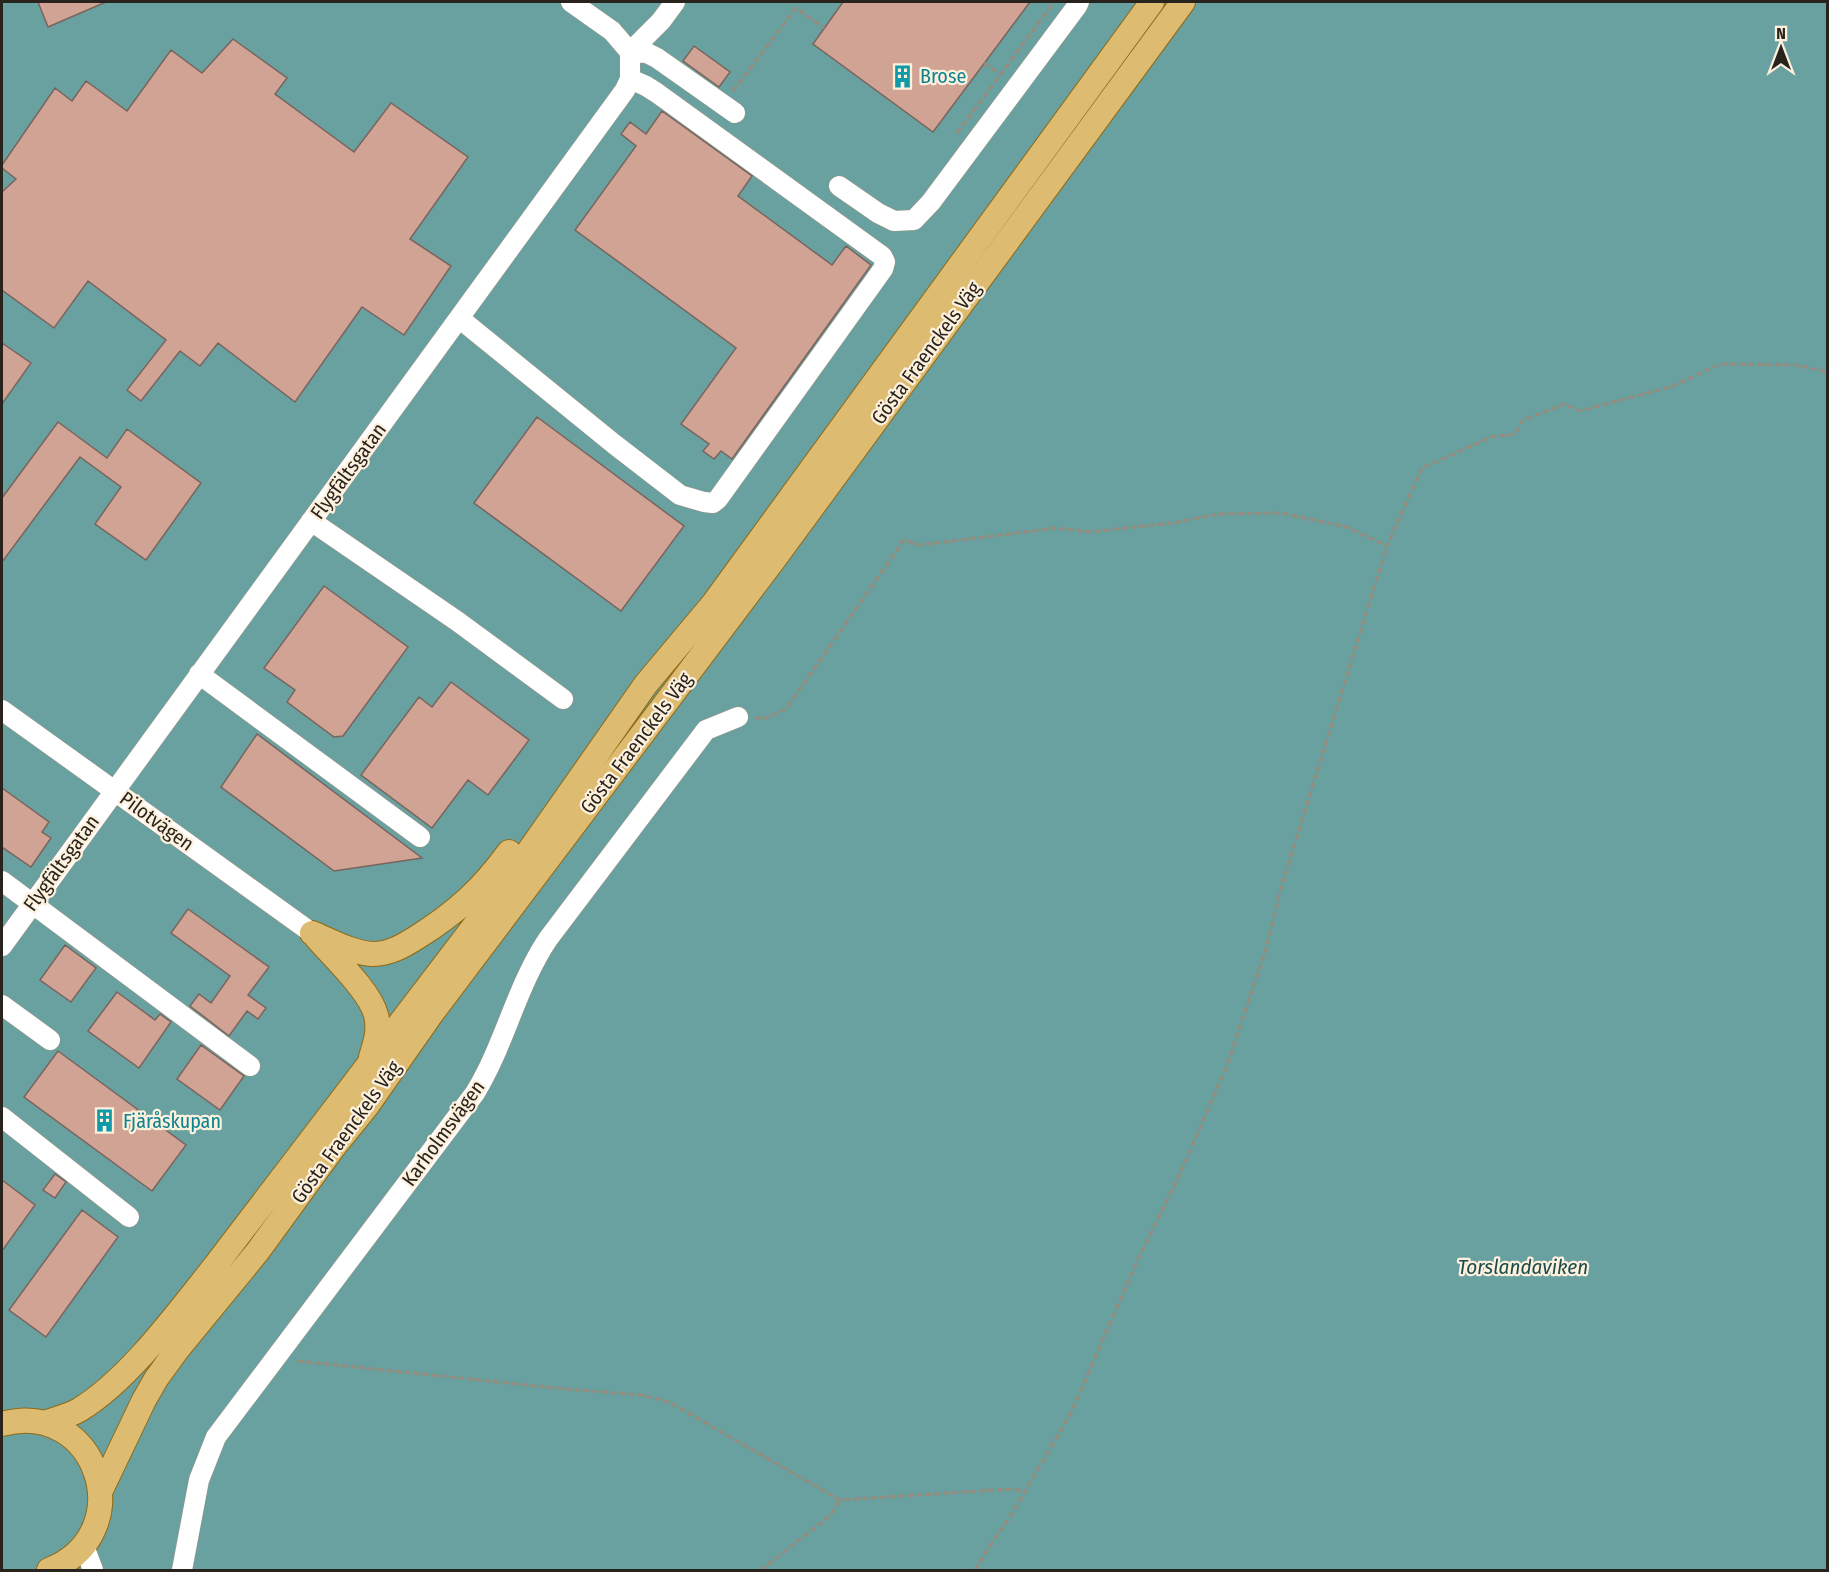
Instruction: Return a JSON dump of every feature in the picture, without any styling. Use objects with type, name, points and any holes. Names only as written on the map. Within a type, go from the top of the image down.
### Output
[{"type":"main road","name":"Gösta Fraenckels Väg","points":[[44,1423],[77,1412],[102,1393],[134,1363],[215,1266],[501,891],[646,684],[713,604],[1152,2]]},
{"type":"main road","name":"Gösta Fraenckels Väg","points":[[100,1490],[134,1420],[163,1369],[258,1251],[333,1148],[367,1106],[438,1004],[776,558],[1183,2]]},
{"type":"main road","points":[[312,933],[361,953],[386,953],[411,942],[451,916],[473,896],[538,815],[574,784]]},
{"type":"main road","points":[[312,933],[372,1005],[378,1029],[370,1062]]},
{"type":"main road","name":"Gösta Fraenckels Väg","points":[[4,1420],[44,1423],[65,1432],[83,1448],[95,1467],[101,1505],[98,1520],[84,1546],[67,1561],[49,1570]]},
{"type":"street","points":[[459,318],[680,495],[704,502],[713,502],[718,499],[884,269],[885,262],[882,256],[657,93],[630,79],[630,52],[612,31],[571,2]]},
{"type":"street","points":[[630,52],[675,2]]},
{"type":"street","points":[[839,186],[878,213],[894,221],[914,220],[931,202],[1078,2]]},
{"type":"street","points":[[630,52],[646,53],[657,58],[729,109]]},
{"type":"street","name":"Flygfältsgatan","points":[[2,946],[625,90],[630,79]]},
{"type":"street","points":[[311,521],[457,621],[563,699]]},
{"type":"street","points":[[199,674],[420,837]]},
{"type":"street","name":"Pilotvägen","points":[[2,710],[312,933]]},
{"type":"street","name":"Karholmsvägen","points":[[182,1570],[199,1480],[209,1449],[223,1425],[277,1358],[475,1093],[495,1056],[530,968],[548,939],[706,730],[738,717]]},
{"type":"street","points":[[2,881],[250,1066]]},
{"type":"street","points":[[2,1005],[50,1040]]},
{"type":"street","points":[[2,1117],[129,1217]]},
{"type":"street","points":[[84,1546],[93,1570]]},
{"type":"path","points":[[957,134],[1054,2]]},
{"type":"path","points":[[729,109],[796,8],[824,28]]},
{"type":"path","points":[[984,63],[1000,74]]},
{"type":"path","points":[[975,1570],[1026,1491],[1071,1413],[1134,1268],[1178,1178],[1227,1066],[1266,949],[1281,888],[1387,546],[1422,468],[1491,437],[1515,434],[1523,420],[1565,404],[1580,411],[1673,386],[1720,364],[1796,365],[1827,372]]},
{"type":"path","points":[[738,717],[766,718],[786,709],[904,540],[920,545],[1057,528],[1089,532],[1173,523],[1218,514],[1281,513],[1347,527],[1387,546]]},
{"type":"path","points":[[277,1358],[304,1363],[642,1395],[669,1402],[840,1500],[1011,1489],[1026,1491]]},
{"type":"path","points":[[761,1570],[830,1516],[840,1500]]},
{"type":"water","name":"Torslandaviken","points":[[2,2],[1827,2],[1827,1570],[2,1570]]},
{"type":"building","points":[[38,2],[106,2],[48,27]]},
{"type":"building","name":"Brose","points":[[843,2],[1030,2],[933,132],[813,44]]},
{"type":"building","points":[[233,39],[287,78],[275,94],[354,152],[391,103],[468,157],[410,239],[451,266],[404,335],[362,307],[295,402],[218,343],[200,366],[180,351],[141,401],[127,390],[166,340],[88,281],[54,328],[2,290],[2,192],[16,179],[2,168],[2,165],[55,88],[72,101],[86,81],[127,111],[171,50],[202,73]]},
{"type":"building","points":[[694,46],[730,72],[719,87],[683,61]]},
{"type":"building","points":[[662,111],[752,176],[738,196],[832,265],[846,246],[871,265],[732,459],[721,451],[714,459],[703,451],[709,444],[681,424],[736,348],[575,230],[636,146],[621,134],[630,122],[646,134]]},
{"type":"building","points":[[2,343],[31,363],[2,404]]},
{"type":"building","points":[[537,417],[684,526],[621,611],[474,503]]},
{"type":"building","points":[[58,422],[107,458],[127,429],[201,483],[146,560],[95,524],[121,487],[80,457],[2,562],[2,498]]},
{"type":"building","points":[[324,586],[408,647],[343,736],[334,737],[287,702],[295,690],[264,668]]},
{"type":"building","points":[[451,682],[529,740],[488,795],[468,780],[432,828],[361,775],[419,697],[432,707]]},
{"type":"building","points":[[257,734],[422,858],[334,871],[221,787]]},
{"type":"building","points":[[2,788],[49,822],[42,832],[51,838],[31,867],[2,847]]},
{"type":"building","points":[[188,909],[269,967],[248,995],[266,1008],[258,1019],[247,1011],[229,1036],[190,1006],[199,994],[211,1003],[230,976],[171,933]]},
{"type":"building","points":[[65,945],[96,968],[71,1002],[40,980]]},
{"type":"building","points":[[117,992],[155,1020],[160,1014],[171,1022],[139,1068],[88,1031]]},
{"type":"building","points":[[201,1045],[244,1076],[220,1110],[177,1079]]},
{"type":"building","name":"Fjäråskupan","points":[[58,1051],[186,1145],[152,1191],[24,1097]]},
{"type":"building","points":[[55,1174],[66,1182],[55,1198],[43,1190]]},
{"type":"building","points":[[2,1180],[35,1205],[2,1251]]},
{"type":"building","points":[[82,1210],[118,1237],[46,1337],[9,1310]]},
{"type":"place","name":"Brose","points":[[902,76]]},
{"type":"place","name":"Fjäråskupan","points":[[105,1121]]}]
